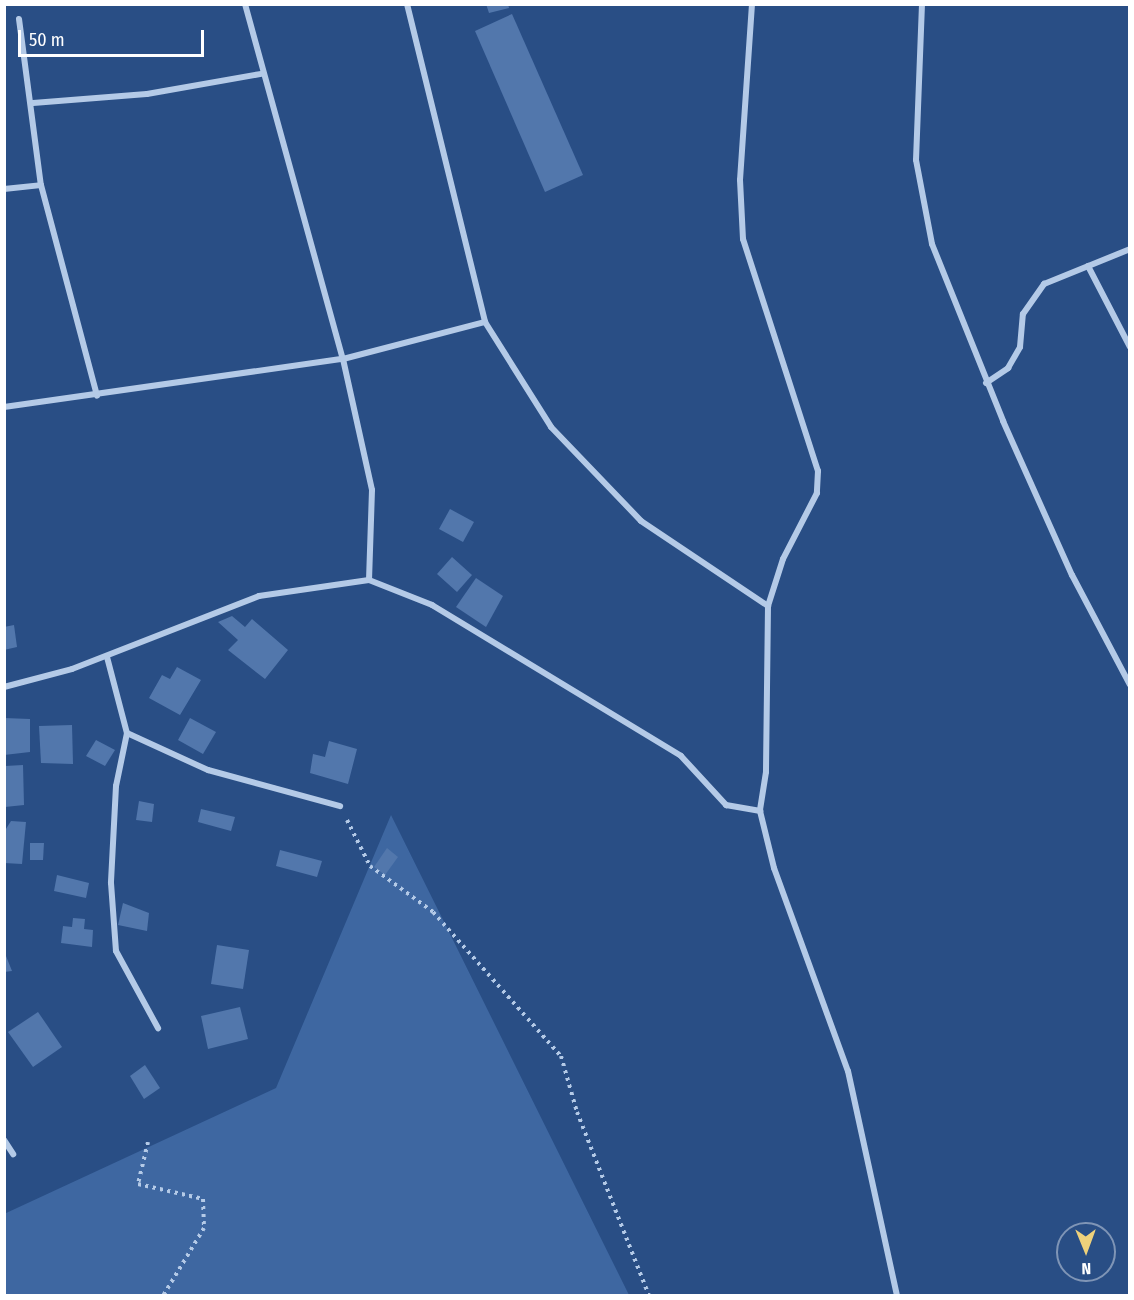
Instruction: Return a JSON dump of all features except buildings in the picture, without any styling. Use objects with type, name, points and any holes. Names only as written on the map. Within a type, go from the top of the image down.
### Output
[{"type":"street","points":[[245,4],[261,74],[343,359],[372,490],[369,579]]},
{"type":"street","points":[[407,4],[485,322],[551,427],[641,521],[768,606]]},
{"type":"street","points":[[752,4],[740,180],[743,239],[818,471],[817,493],[783,560],[768,606],[766,772],[760,811],[774,868],[848,1071],[897,1296]]},
{"type":"street","points":[[922,4],[915,110],[921,205],[948,292],[986,383],[1071,575],[1130,685]]},
{"type":"street","points":[[19,19],[33,103],[41,185],[97,396]]},
{"type":"street","points":[[33,103],[147,94],[261,74]]},
{"type":"street","points":[[4,189],[41,185]]},
{"type":"street","points":[[986,383],[1008,368],[1020,347],[1023,314],[1044,284],[1130,249]]},
{"type":"street","points":[[1088,266],[1130,347]]},
{"type":"street","points":[[4,407],[97,396],[343,359],[485,322]]},
{"type":"street","points":[[4,687],[107,657],[259,596],[369,579],[432,605],[681,756],[726,805],[760,811]]},
{"type":"street","points":[[107,657],[127,733],[116,786],[111,883],[116,951],[158,1028]]},
{"type":"street","points":[[127,733],[208,770],[340,806]]},
{"type":"street","points":[[4,1140],[13,1154]]},
{"type":"path","points":[[340,806],[370,866],[433,912],[561,1056],[577,1113],[649,1296]]},
{"type":"path","points":[[148,1142],[138,1184],[203,1198],[204,1228],[163,1296]]},
{"type":"shaded area","points":[[391,815],[629,1295],[5,1295],[4,1214],[276,1088]]}]
